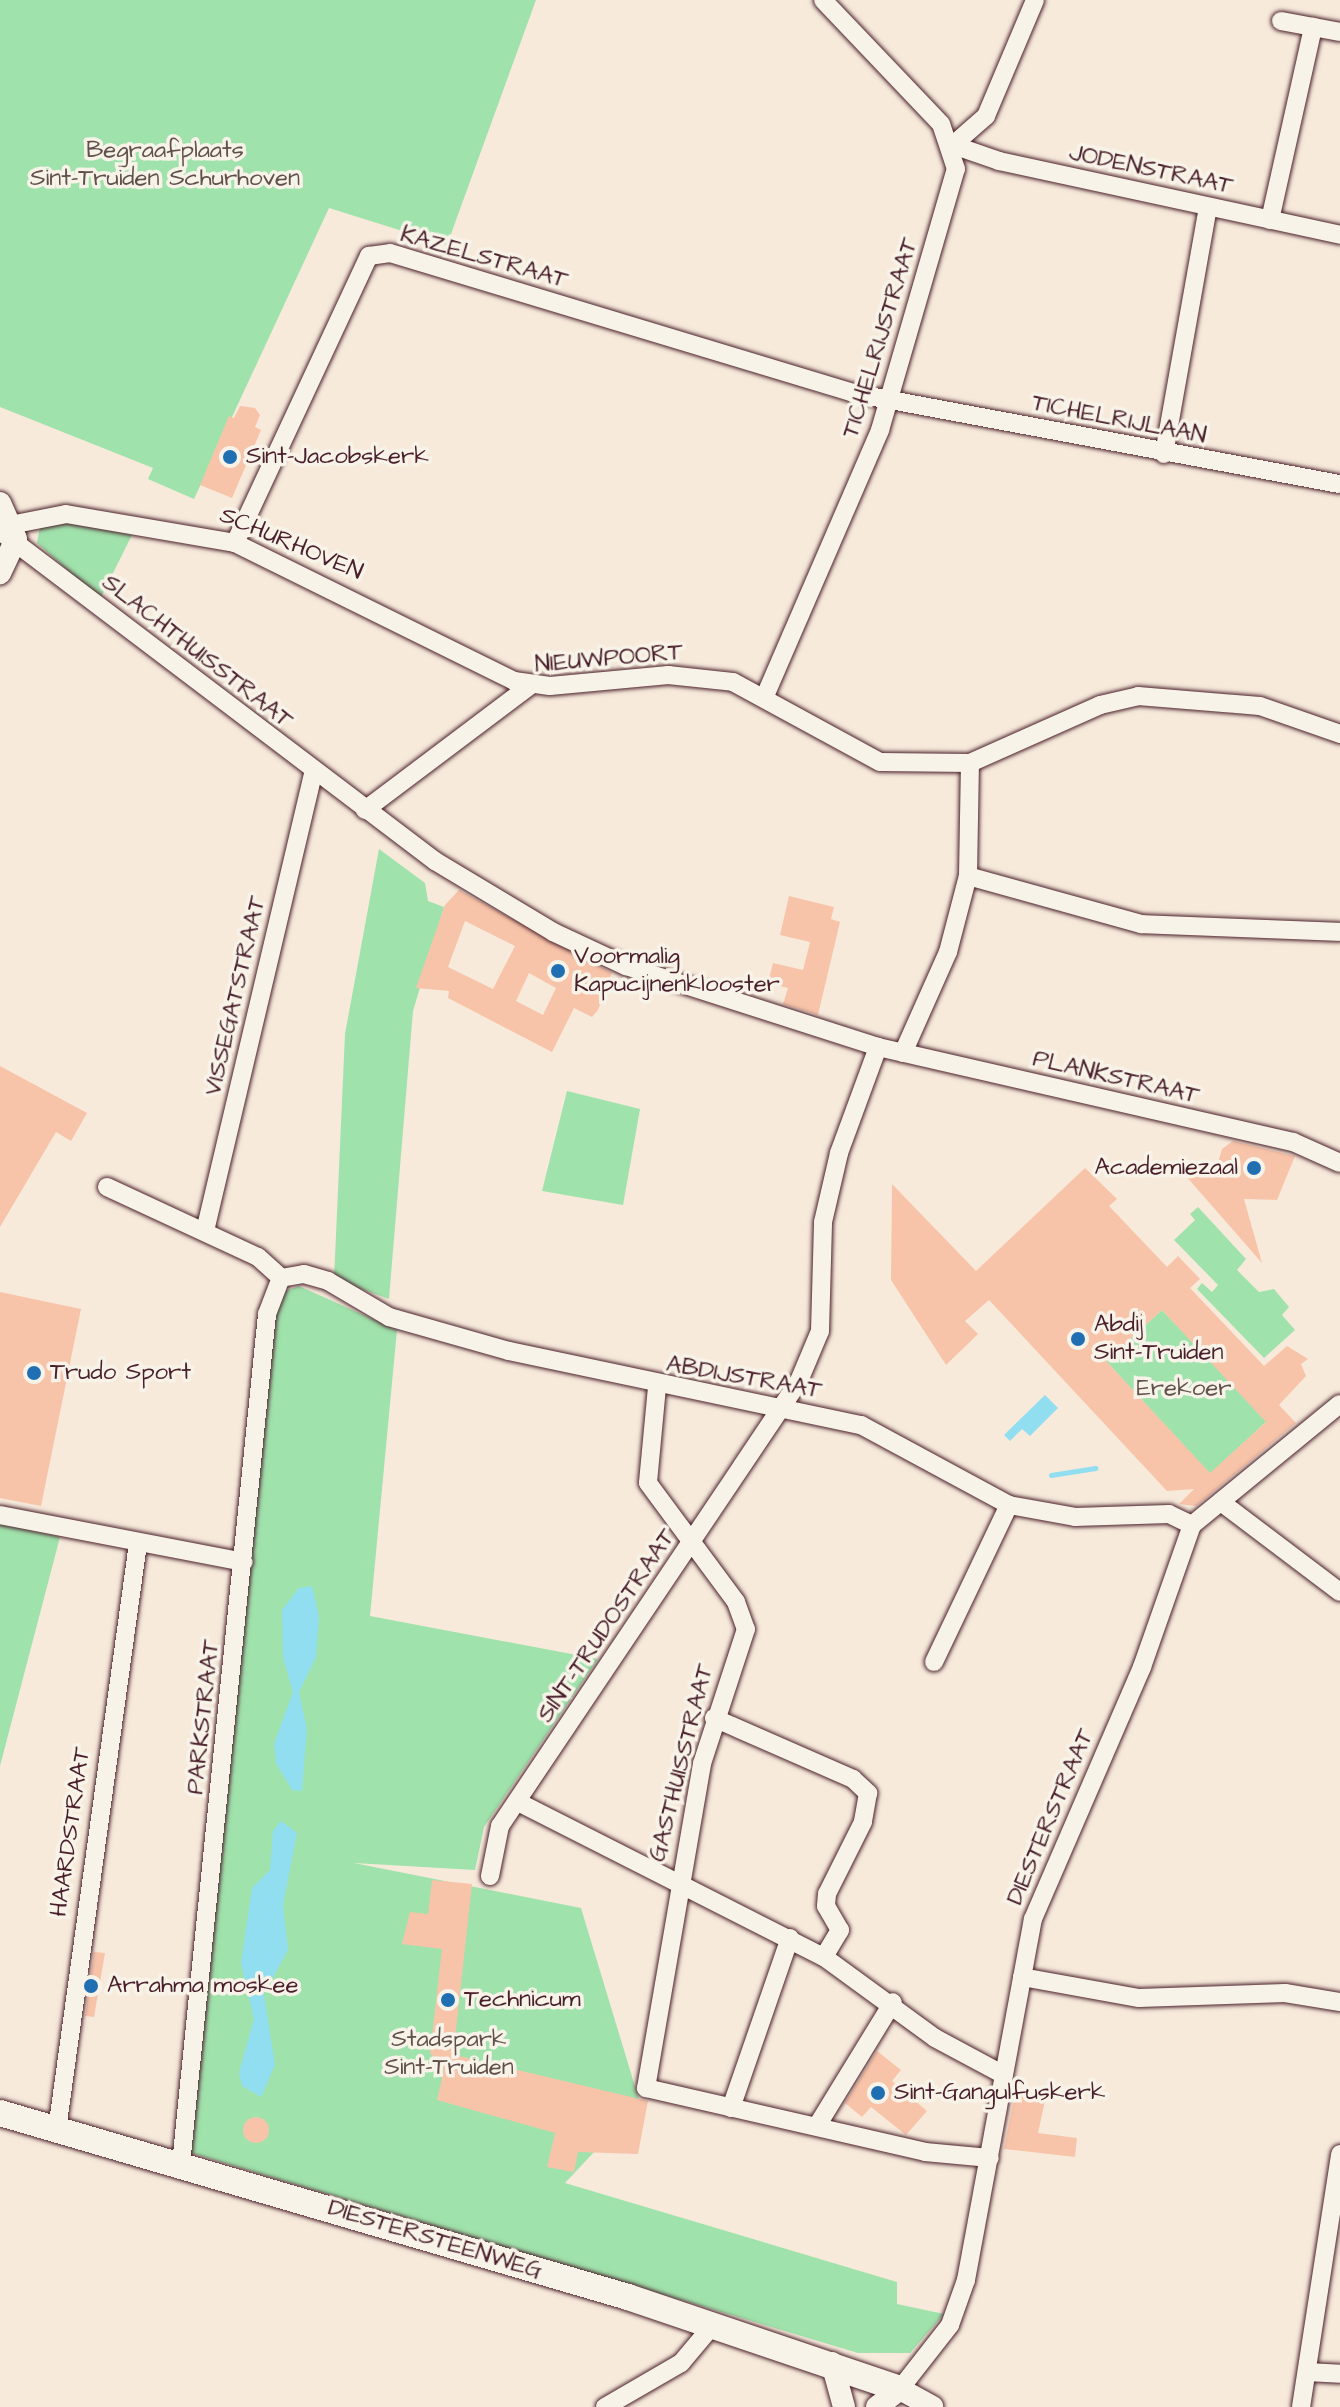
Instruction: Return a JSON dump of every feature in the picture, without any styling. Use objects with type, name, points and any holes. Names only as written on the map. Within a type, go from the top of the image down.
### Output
[{"type":"main road","name":"DIESTERSTEENWEG","points":[[0,2113],[181,2164],[712,2326],[832,2363],[900,2389]]},
{"type":"street","points":[[823,0],[929,110],[953,145],[986,116],[1035,0]]},
{"type":"street","points":[[1281,21],[1340,32]]},
{"type":"street","points":[[1270,220],[1313,27]]},
{"type":"street","name":"JODENSTRAAT","points":[[953,145],[1208,207],[1340,235]]},
{"type":"street","name":"TICHELRIJSTRAAT","points":[[765,696],[889,400],[951,191],[953,145]]},
{"type":"street","points":[[1164,454],[1208,207]]},
{"type":"street","name":"KAZELSTRAAT","points":[[235,543],[369,256],[402,257],[889,400]]},
{"type":"street","name":"TICHELRIJLAAN","points":[[889,400],[1164,454],[1340,484]]},
{"type":"street","points":[[0,503],[7,530],[0,573]]},
{"type":"street","name":"SCHURHOVEN","points":[[7,530],[66,514],[235,543],[532,684]]},
{"type":"street","name":"SLACHTHUISSTRAAT","points":[[7,530],[313,773],[481,891],[626,966],[878,1047]]},
{"type":"street","name":"NIEUWPOORT","points":[[365,810],[532,684],[701,676],[765,696],[880,762],[970,763]]},
{"type":"street","points":[[903,1053],[948,952],[968,876],[970,763],[1100,705],[1138,696],[1260,706],[1340,734]]},
{"type":"street","name":"VISSEGATSTRAAT","points":[[205,1231],[313,773]]},
{"type":"street","points":[[968,876],[1141,924],[1340,932]]},
{"type":"street","name":"PLANKSTRAAT","points":[[878,1047],[1293,1142],[1340,1163]]},
{"type":"street","name":"SINT-TRUDOSTRAAT","points":[[490,1876],[500,1826],[784,1410],[820,1331],[823,1222],[846,1128],[878,1047]]},
{"type":"street","points":[[107,1187],[258,1257],[281,1278]]},
{"type":"street","name":"ABDIJSTRAAT","points":[[281,1278],[304,1274],[389,1317],[447,1335],[657,1387],[861,1425],[1009,1505],[1075,1517],[1169,1514],[1192,1525]]},
{"type":"street","name":"PARKSTRAAT","points":[[181,2164],[267,1314],[281,1278]]},
{"type":"street","name":"GASTHUISSTRAAT","points":[[657,1387],[648,1483],[736,1602],[746,1629],[714,1718],[677,1882],[646,2088],[731,2108]]},
{"type":"street","points":[[1192,1525],[1340,1404]]},
{"type":"street","points":[[1221,1502],[1340,1592]]},
{"type":"street","points":[[934,1662],[1009,1505]]},
{"type":"street","points":[[0,1515],[243,1562]]},
{"type":"street","name":"DIESTERSTRAAT","points":[[900,2389],[950,2325],[966,2280],[1033,1919],[1142,1667],[1192,1525]]},
{"type":"street","name":"HAARDSTRAAT","points":[[57,2130],[138,1543]]},
{"type":"street","points":[[714,1718],[853,1779],[868,1793],[863,1822],[827,1894],[826,1906],[840,1930],[824,1957]]},
{"type":"street","points":[[518,1802],[824,1957],[893,2002],[935,2038],[1004,2075]]},
{"type":"street","points":[[790,1938],[731,2108],[925,2152],[990,2158]]},
{"type":"street","points":[[1022,1977],[1139,1998],[1285,1993],[1340,2002]]},
{"type":"street","points":[[817,2126],[893,2002]]},
{"type":"street","points":[[1304,2389],[1340,2154]]},
{"type":"street","points":[[605,2407],[681,2363],[712,2326]]},
{"type":"street","points":[[832,2363],[844,2407]]},
{"type":"street","points":[[1304,2389],[1340,2374]]},
{"type":"street","points":[[877,2407],[900,2389],[932,2407]]},
{"type":"green space","name":"Begraafplaats Sint-Truiden Schurhoven","points":[[0,0],[536,0],[447,245],[329,208],[194,499],[148,479],[153,468],[0,407]]},
{"type":"green space","points":[[66,523],[132,535],[100,599],[37,543],[40,526]]},
{"type":"green space","points":[[379,849],[425,883],[428,901],[444,907],[413,1011],[389,1299],[334,1279],[345,1034]]},
{"type":"green space","points":[[567,1091],[640,1109],[623,1205],[542,1191]]},
{"type":"green space","points":[[1198,1207],[1246,1259],[1237,1270],[1259,1292],[1274,1289],[1289,1307],[1282,1315],[1295,1330],[1264,1358],[1197,1289],[1202,1283],[1212,1292],[1218,1285],[1174,1240],[1195,1220],[1190,1214]]},
{"type":"green space","name":"Stadspark Sint-Truiden","points":[[299,1286],[397,1330],[370,1616],[598,1659],[484,1827],[475,1870],[354,1863],[581,1908],[640,2103],[565,2183],[897,2282],[897,2304],[944,2314],[910,2353],[858,2353],[191,2153],[276,1313],[285,1291]]},
{"type":"green space","name":"Erekoer","points":[[1162,1310],[1267,1421],[1210,1474],[1106,1361]]},
{"type":"green space","points":[[0,1524],[60,1537],[0,1766]]},
{"type":"water","points":[[1045,1395],[1058,1408],[1030,1436],[1022,1429],[1010,1441],[1004,1435]]},
{"type":"water","points":[[312,1586],[319,1617],[316,1657],[299,1692],[307,1729],[302,1791],[292,1790],[276,1763],[274,1744],[293,1692],[283,1657],[282,1610],[299,1588]]},
{"type":"water","points":[[281,1821],[297,1833],[283,1905],[288,1950],[264,1994],[275,2065],[261,2097],[242,2086],[239,2073],[254,2019],[241,1963],[252,1888],[270,1870],[273,1831]]},
{"type":"building","name":"Sint-Jacobskerk","points":[[240,406],[255,408],[260,415],[255,427],[261,430],[232,498],[200,485],[229,416],[234,418]]},
{"type":"building","name":"Voormalig Kapucijnenklooster","points":[[459,890],[612,973],[598,1010],[592,1017],[574,1008],[552,1052],[448,998],[449,991],[416,988],[445,905]],"holes":[[[465,921],[515,946],[493,989],[448,967]],[[529,973],[556,988],[543,1015],[516,1001]]]},
{"type":"building","points":[[789,896],[834,907],[831,919],[840,922],[818,1015],[783,1004],[788,988],[768,983],[773,963],[803,970],[810,942],[780,935]]},
{"type":"building","points":[[0,1066],[87,1113],[71,1141],[56,1132],[0,1227]]},
{"type":"building","points":[[1233,1141],[1295,1156],[1277,1200],[1244,1199],[1262,1263],[1185,1175],[1215,1174],[1222,1149]]},
{"type":"building","name":"Abdij Sint-Truiden","points":[[1085,1168],[1117,1199],[1109,1206],[1167,1267],[1178,1256],[1200,1279],[1190,1288],[1264,1366],[1287,1346],[1308,1359],[1301,1364],[1306,1376],[1279,1405],[1296,1423],[1196,1506],[1179,1504],[1194,1489],[1167,1491],[989,1300],[965,1321],[978,1334],[946,1365],[891,1280],[892,1184],[976,1271]],"holes":[[[1162,1310],[1266,1422],[1210,1473],[1106,1361]]]},
{"type":"building","name":"Trudo Sport","points":[[0,1292],[81,1309],[41,1506],[0,1498]]},
{"type":"building","name":"Technicum","points":[[432,1880],[472,1884],[454,2048],[459,2056],[648,2101],[638,2154],[578,2152],[574,2172],[547,2167],[555,2133],[437,2100],[444,2069],[430,2053],[442,1949],[402,1944],[410,1912],[428,1914]]},
{"type":"building","name":"Arrahma moskee","points":[[94,1952],[105,1953],[94,2017],[85,2016]]},
{"type":"building","name":"Sint-Gangulfuskerk","points":[[877,2051],[901,2070],[892,2081],[927,2111],[906,2135],[871,2107],[862,2117],[845,2103]]},
{"type":"building","points":[[1016,2087],[1046,2096],[1038,2133],[1077,2138],[1075,2157],[1004,2149]]},
{"type":"building","points":[[256,2117],[265,2121],[269,2130],[265,2139],[256,2143],[247,2139],[243,2130],[247,2121]]},
{"type":"waterway","points":[[1051,1475],[1095,1468]]},
{"type":"place","name":"Sint-Jacobskerk","points":[[230,457]]},
{"type":"place","name":"Voormalig Kapucijnenklooster","points":[[558,971]]},
{"type":"place","name":"Academiezaal","points":[[1254,1168]]},
{"type":"place","name":"Abdij Sint-Truiden","points":[[1078,1339]]},
{"type":"place","name":"Trudo Sport","points":[[34,1373]]},
{"type":"place","name":"Arrahma moskee","points":[[91,1986]]},
{"type":"place","name":"Technicum","points":[[448,2000]]},
{"type":"place","name":"Sint-Gangulfuskerk","points":[[878,2093]]}]
